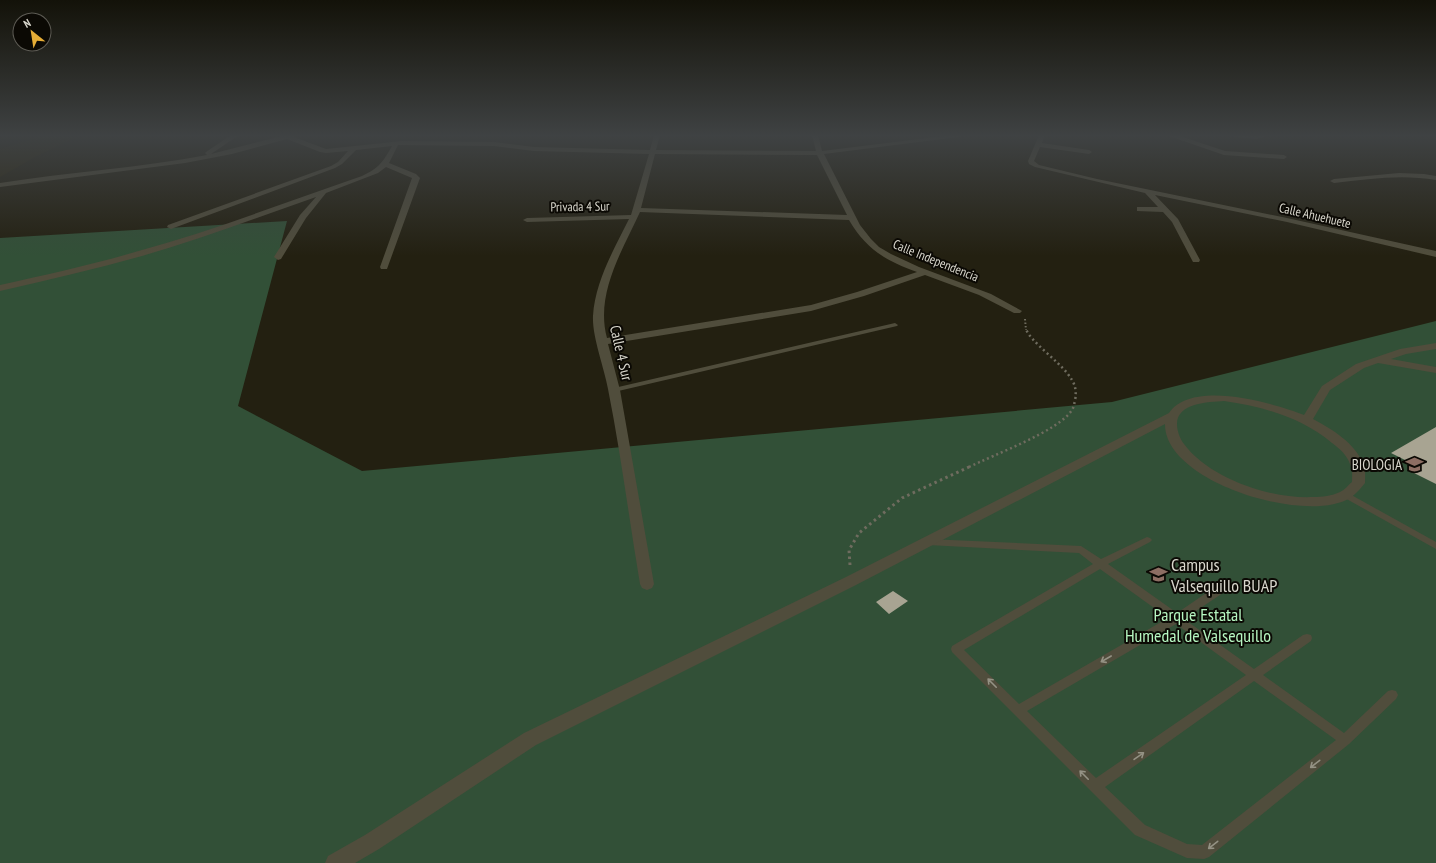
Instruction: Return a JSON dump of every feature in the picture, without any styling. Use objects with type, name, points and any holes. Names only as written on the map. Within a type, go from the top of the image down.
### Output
[{"type":"street","points":[[0,185],[64,175]]},
{"type":"street","points":[[171,227],[311,175]]},
{"type":"street","points":[[0,288],[123,259],[188,239],[367,175]]},
{"type":"street","points":[[384,267],[416,178],[414,175]]},
{"type":"street","name":"Calle 4 Sur","points":[[646,175],[635,214],[614,258],[601,294],[598,316],[602,342],[614,390],[647,584]]},
{"type":"street","name":"Calle Independencia","points":[[830,175],[853,218],[868,241],[875,248],[884,254],[925,272],[981,292],[1017,311]]},
{"type":"street","name":"Calle Ahuehuete","points":[[1075,175],[1287,220],[1436,254]]},
{"type":"street","points":[[1334,181],[1395,175]]},
{"type":"street","points":[[1424,175],[1436,178]]},
{"type":"street","points":[[278,257],[303,217],[324,191]]},
{"type":"street","points":[[1147,191],[1175,221],[1196,260]]},
{"type":"street","points":[[1140,209],[1164,210]]},
{"type":"street","name":"Privada 4 Sur","points":[[527,220],[635,214],[853,218]]},
{"type":"street","points":[[602,342],[656,332],[796,311],[885,286],[925,272]]},
{"type":"street","points":[[1307,420],[1326,388],[1360,366],[1404,351],[1436,346]]},
{"type":"street","points":[[1377,360],[1436,370]]},
{"type":"street","points":[[335,863],[372,842],[530,739],[851,581],[1173,415],[1180,407],[1192,402],[1224,398],[1251,401],[1272,406],[1307,420],[1330,434],[1349,451],[1358,468],[1358,483],[1346,495],[1324,502],[1295,502],[1261,495],[1228,483],[1208,472],[1192,460],[1180,448],[1173,436],[1170,425],[1173,415]]},
{"type":"lane","points":[[614,390],[895,325]]},
{"type":"lane","points":[[1346,495],[1436,546]]},
{"type":"lane","points":[[1147,540],[1100,564],[956,648],[1140,830],[1187,851],[1204,852],[1345,740],[1392,695]]},
{"type":"lane","points":[[927,542],[1078,549],[1345,740]]},
{"type":"lane","points":[[1019,710],[1176,619],[1222,588]]},
{"type":"lane","points":[[1096,786],[1307,638]]},
{"type":"path","points":[[851,581],[849,550],[859,533],[902,498],[1044,432],[1059,423],[1073,409],[1077,390],[1072,379],[1059,363],[1030,335],[1026,330],[1025,317],[1017,311]]},
{"type":"green space","name":"Parque Estatal Humedal de Valsequillo","points":[[287,221],[238,406],[362,471],[1112,402],[1436,321],[1436,863],[0,863],[0,238]]},
{"type":"building","points":[[1436,427],[1436,484],[1412,472],[1419,467],[1391,453]]},
{"type":"building","points":[[893,591],[908,601],[889,614],[876,602]]},
{"type":"place","name":"BIOLOGIA","points":[[1415,465]]},
{"type":"place","name":"Campus Valsequillo BUAP","points":[[1158,575]]}]
